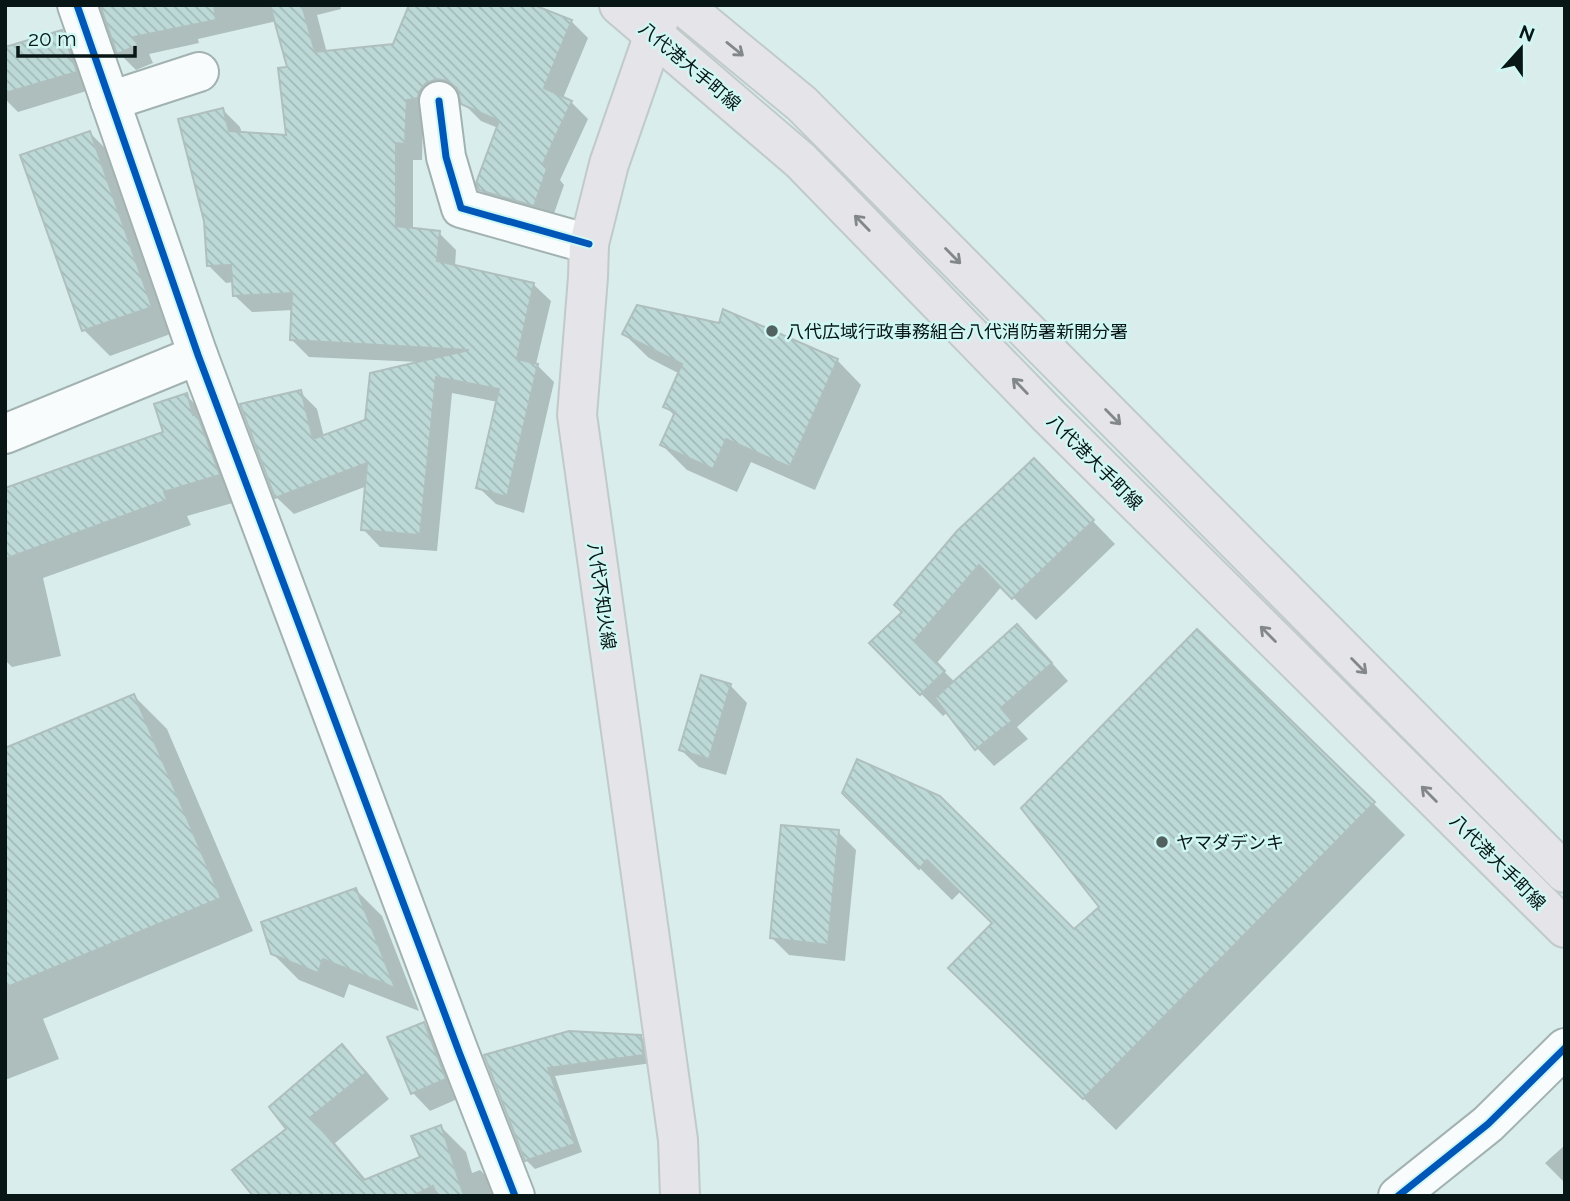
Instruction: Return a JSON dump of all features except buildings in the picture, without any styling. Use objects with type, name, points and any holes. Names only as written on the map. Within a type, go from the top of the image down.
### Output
[{"type":"main road","name":"八代港大手町線","points":[[619,5],[659,20],[801,161],[1048,415],[1565,928]]},
{"type":"main road","points":[[682,5],[802,104],[1565,873]]},
{"type":"main road","name":"八代不知火線","points":[[659,20],[609,164],[589,244],[577,415],[678,1140],[680,1196]]},
{"type":"street","points":[[77,5],[198,355],[458,1052],[515,1196]]},
{"type":"street","points":[[110,100],[199,72]]},
{"type":"street","points":[[439,101],[446,157],[461,208],[589,244]]},
{"type":"street","points":[[5,434],[198,355]]},
{"type":"street","points":[[1398,1196],[1488,1124],[1565,1048]]},
{"type":"cycle path","points":[[77,5],[198,355],[515,1196]]},
{"type":"cycle path","points":[[439,101],[446,157],[461,208],[589,244]]},
{"type":"cycle path","points":[[1398,1196],[1488,1124],[1565,1048]]},
{"type":"place","name":"八代広域行政事務組合八代消防署新開分署","points":[[772,331]]},
{"type":"place","name":"ヤマダデンキ","points":[[1162,842]]}]
